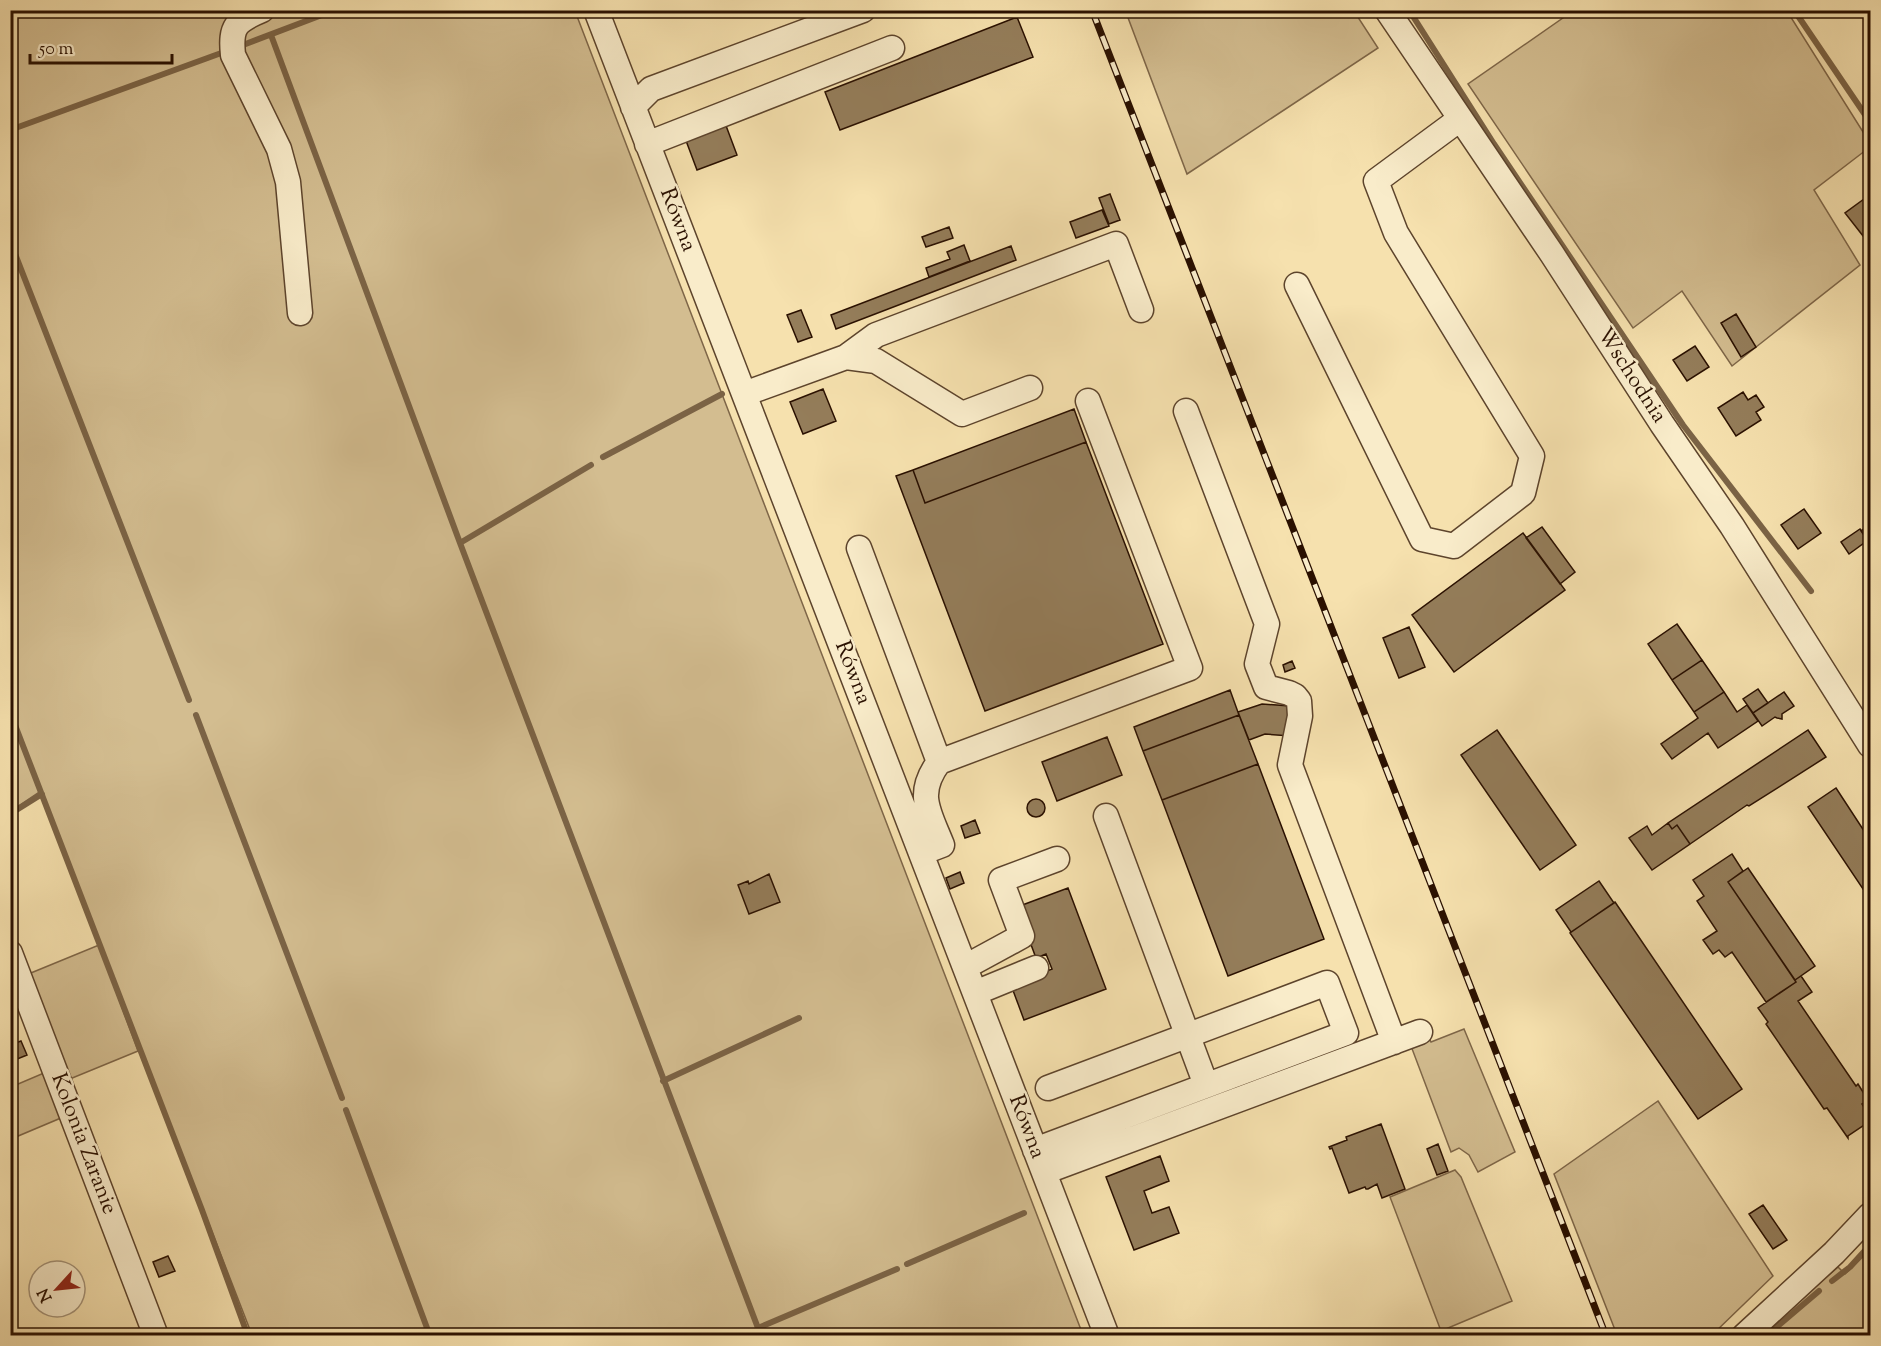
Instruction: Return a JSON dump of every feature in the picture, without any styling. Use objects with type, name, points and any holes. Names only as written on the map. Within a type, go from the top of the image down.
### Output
[{"type":"street","points":[[262,10],[246,17],[236,25],[232,42],[233,56],[279,149],[288,182],[300,313]]},
{"type":"street","name":"Równa","points":[[596,10],[1107,1335]]},
{"type":"street","points":[[633,107],[651,89],[863,10]]},
{"type":"street","name":"Wschodnia","points":[[1387,10],[1732,526],[1870,745]]},
{"type":"street","points":[[647,144],[892,48]]},
{"type":"street","points":[[1297,285],[1422,539],[1454,546],[1523,492],[1532,456],[1396,233],[1376,181],[1460,119]]},
{"type":"street","points":[[744,394],[846,357],[876,335],[1116,244],[1142,310]]},
{"type":"street","points":[[846,357],[876,361],[962,414],[1030,388]]},
{"type":"street","points":[[921,853],[942,845],[927,806],[925,790],[939,762],[1190,669],[1088,401]]},
{"type":"street","points":[[1186,411],[1267,624],[1257,664],[1266,687],[1289,693],[1299,701],[1300,716],[1290,765],[1394,1042]]},
{"type":"street","points":[[859,548],[939,762]]},
{"type":"street","points":[[1106,816],[1206,1085]]},
{"type":"street","points":[[965,967],[1022,936],[1001,880],[1058,859]]},
{"type":"street","name":"Kolonia Zaranie","points":[[10,953],[156,1335]]},
{"type":"street","points":[[975,993],[1036,968]]},
{"type":"street","points":[[1035,1150],[1346,1033],[1327,983],[1048,1088]]},
{"type":"street","points":[[1044,1173],[1420,1032]]},
{"type":"street","points":[[1748,1334],[1834,1253],[1870,1215]]},
{"type":"shaded area","points":[[11,11],[575,11],[1083,1335],[252,1335],[41,791],[11,811]]},
{"type":"shaded area","points":[[1135,11],[1354,11],[1378,48],[1187,174],[1127,15]]},
{"type":"shaded area","points":[[1573,11],[1787,11],[1870,143],[1870,147],[1814,190],[1860,265],[1732,366],[1682,291],[1633,328],[1468,84]]},
{"type":"shaded area","points":[[99,945],[138,1051],[65,1081],[26,975]]},
{"type":"shaded area","points":[[1464,1029],[1515,1152],[1478,1172],[1469,1155],[1459,1148],[1451,1152],[1411,1046],[1430,1040],[1431,1042]]},
{"type":"shaded area","points":[[51,1070],[68,1115],[11,1139],[11,1087]]},
{"type":"shaded area","points":[[1658,1101],[1773,1276],[1712,1335],[1617,1335],[1554,1174]]},
{"type":"shaded area","points":[[1455,1170],[1461,1177],[1512,1301],[1441,1331],[1390,1197]]},
{"type":"shaded area","points":[[1870,1250],[1870,1335],[1774,1335],[1769,1328],[1772,1324],[1838,1267],[1845,1274]]},
{"type":"building","points":[[1017,17],[1033,57],[840,130],[825,92]]},
{"type":"building","points":[[725,123],[737,155],[697,170],[685,138]]},
{"type":"building","points":[[1110,194],[1120,220],[1109,224],[1099,198]]},
{"type":"building","points":[[1864,199],[1870,207],[1870,238],[1867,241],[1845,213]]},
{"type":"building","points":[[1102,210],[1109,226],[1076,238],[1070,222]]},
{"type":"building","points":[[949,227],[953,238],[926,247],[922,237]]},
{"type":"building","points":[[964,245],[970,261],[929,277],[926,268],[950,259],[947,252]]},
{"type":"building","points":[[1011,246],[1016,260],[836,329],[831,315]]},
{"type":"building","points":[[801,310],[812,337],[798,342],[787,315]]},
{"type":"building","points":[[1736,314],[1756,347],[1741,357],[1721,323]]},
{"type":"building","points":[[1695,346],[1709,367],[1687,381],[1673,360]]},
{"type":"building","points":[[823,389],[836,421],[803,434],[790,402]]},
{"type":"building","points":[[1743,392],[1748,400],[1756,395],[1764,407],[1756,412],[1761,420],[1736,436],[1718,408]]},
{"type":"building","points":[[1074,409],[1086,442],[925,503],[913,470]]},
{"type":"building","points":[[1086,442],[1163,644],[985,711],[896,476],[913,470],[925,503]]},
{"type":"building","points":[[1804,509],[1821,533],[1798,549],[1781,525]]},
{"type":"building","points":[[1870,524],[1870,539],[1868,541],[1861,531]]},
{"type":"building","points":[[1542,527],[1575,572],[1560,584],[1526,538]]},
{"type":"building","points":[[1860,529],[1868,540],[1849,554],[1841,542]]},
{"type":"building","points":[[1523,533],[1565,590],[1454,672],[1412,615]]},
{"type":"building","points":[[1677,624],[1702,660],[1672,680],[1648,644]]},
{"type":"building","points":[[1409,627],[1425,667],[1399,678],[1383,638]]},
{"type":"building","points":[[1702,660],[1724,692],[1694,712],[1672,680]]},
{"type":"building","points":[[1292,661],[1295,668],[1285,672],[1283,665]]},
{"type":"building","points":[[1758,689],[1768,703],[1753,713],[1743,699]]},
{"type":"building","points":[[1230,690],[1239,715],[1143,751],[1134,727]]},
{"type":"building","points":[[1724,692],[1737,712],[1747,705],[1758,721],[1718,748],[1708,733],[1672,759],[1661,744],[1698,718],[1694,712]]},
{"type":"building","points":[[1784,692],[1794,706],[1782,714],[1782,719],[1775,717],[1762,726],[1753,713]]},
{"type":"building","points":[[1262,704],[1290,706],[1290,736],[1265,734],[1249,740],[1238,712]]},
{"type":"building","points":[[1239,715],[1258,764],[1162,800],[1143,751]]},
{"type":"building","points":[[1497,730],[1576,845],[1540,870],[1461,755]]},
{"type":"building","points":[[1808,730],[1826,757],[1749,806],[1747,805],[1690,844],[1677,825],[1672,829],[1668,823]]},
{"type":"building","points":[[1107,737],[1122,775],[1057,801],[1042,762]]},
{"type":"building","points":[[1258,764],[1324,939],[1228,976],[1162,800]]},
{"type":"building","points":[[1836,788],[1870,840],[1870,888],[1865,892],[1808,807]]},
{"type":"building","points":[[1036,799],[1042,802],[1045,808],[1042,814],[1036,817],[1030,814],[1027,808],[1030,802]]},
{"type":"building","points":[[975,820],[980,833],[965,838],[961,826]]},
{"type":"building","points":[[1668,823],[1672,829],[1677,825],[1690,844],[1652,870],[1629,838],[1647,826],[1652,835]]},
{"type":"building","points":[[1732,854],[1743,871],[1728,882],[1796,982],[1766,1002],[1732,952],[1725,957],[1719,950],[1713,954],[1703,940],[1717,931],[1697,901],[1704,896],[1693,880]]},
{"type":"building","points":[[1748,868],[1815,966],[1795,980],[1728,882]]},
{"type":"building","points":[[960,872],[964,883],[950,889],[946,878]]},
{"type":"building","points":[[769,874],[780,902],[749,914],[738,885],[748,881],[749,884]]},
{"type":"building","points":[[1599,881],[1614,903],[1571,932],[1556,910]]},
{"type":"building","points":[[1068,888],[1106,989],[1024,1020],[1011,985],[1052,969],[1046,954],[1036,958],[1017,907]]},
{"type":"building","points":[[1615,902],[1742,1089],[1698,1119],[1570,933]]},
{"type":"building","points":[[1801,976],[1812,992],[1798,1001],[1868,1100],[1862,1104],[1870,1121],[1848,1138],[1827,1108],[1824,1109],[1766,1024],[1768,1022],[1758,1008],[1796,982],[1795,980]]},
{"type":"building","points":[[21,1041],[27,1055],[10,1062],[10,1045]]},
{"type":"building","points":[[1381,1124],[1405,1189],[1382,1198],[1377,1184],[1368,1189],[1365,1187],[1349,1193],[1332,1148],[1329,1147],[1347,1140],[1346,1137]]},
{"type":"building","points":[[1438,1144],[1448,1171],[1437,1175],[1427,1149]]},
{"type":"building","points":[[1160,1156],[1169,1181],[1144,1191],[1152,1213],[1169,1207],[1179,1233],[1134,1250],[1106,1177]]},
{"type":"building","points":[[1763,1205],[1787,1240],[1773,1249],[1749,1214]]},
{"type":"building","points":[[168,1256],[175,1271],[159,1277],[153,1262]]},
{"type":"waterway","points":[[243,45],[335,10]]},
{"type":"waterway","points":[[1409,10],[1494,144],[1683,425],[1811,591]]},
{"type":"waterway","points":[[1794,10],[1870,122]]},
{"type":"waterway","points":[[271,35],[460,543],[761,1336]]},
{"type":"waterway","points":[[10,130],[224,52]]},
{"type":"waterway","points":[[10,241],[189,700]]},
{"type":"waterway","points":[[603,457],[722,394]]},
{"type":"waterway","points":[[460,543],[591,465]]},
{"type":"waterway","points":[[10,712],[202,1210],[248,1336]]},
{"type":"waterway","points":[[196,715],[342,1098]]},
{"type":"waterway","points":[[10,814],[42,794]]},
{"type":"waterway","points":[[663,1081],[799,1018]]},
{"type":"waterway","points":[[346,1110],[430,1336]]},
{"type":"waterway","points":[[907,1264],[1024,1213]]},
{"type":"waterway","points":[[1832,1281],[1850,1267],[1870,1245]]},
{"type":"waterway","points":[[758,1328],[897,1269]]},
{"type":"waterway","points":[[1772,1331],[1819,1291]]},
{"type":"railway","points":[[1092,10],[1606,1336]]}]
